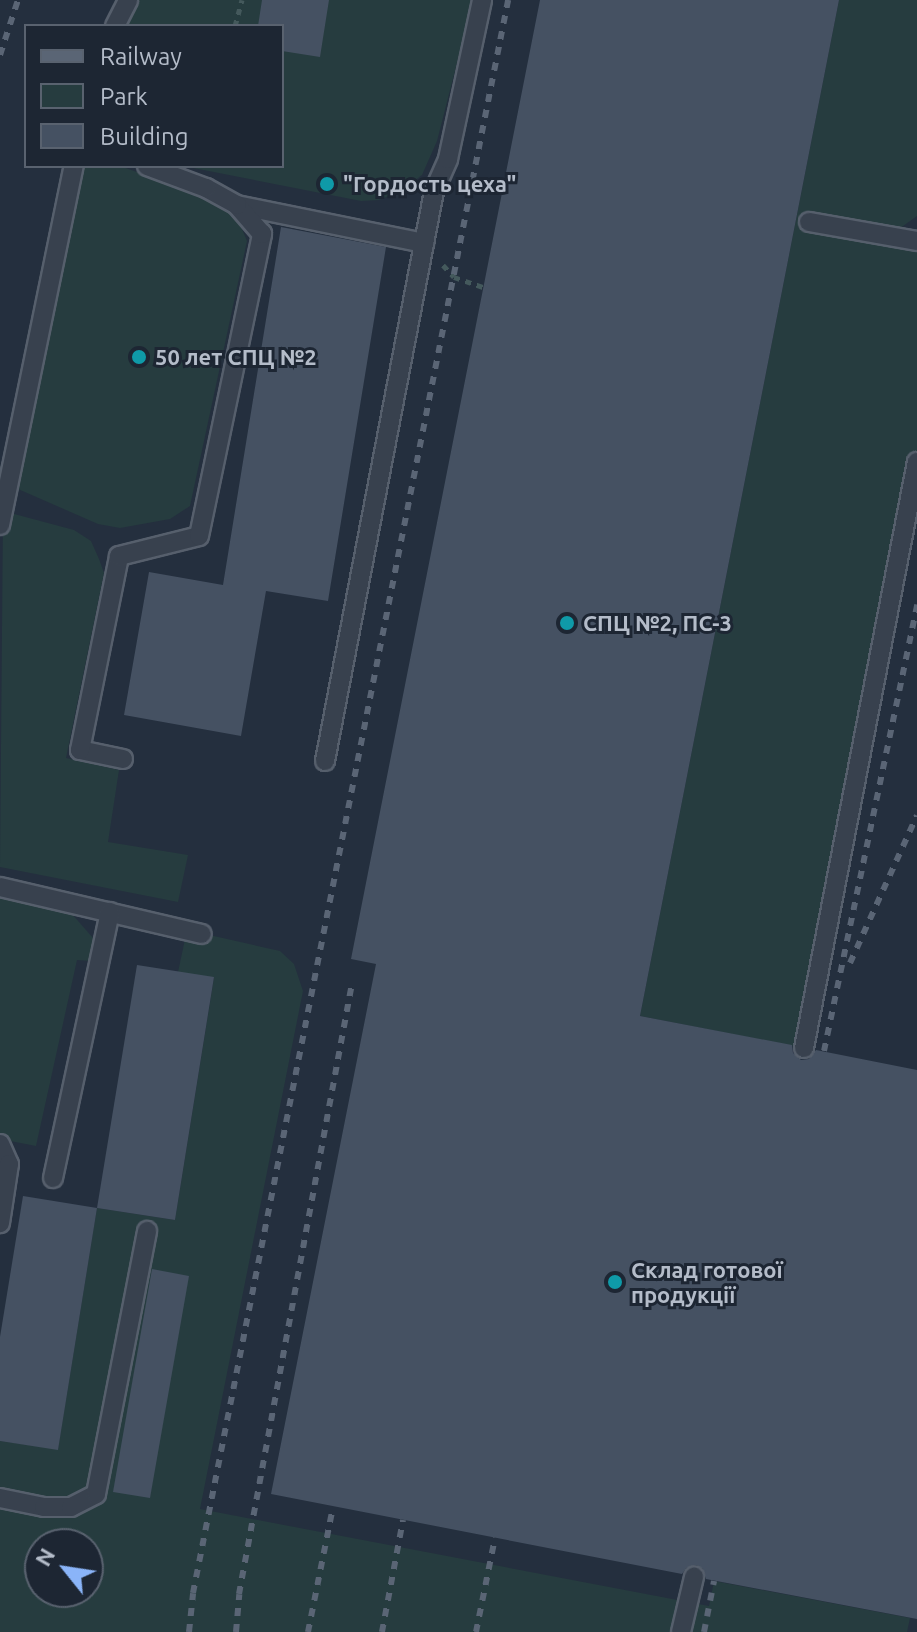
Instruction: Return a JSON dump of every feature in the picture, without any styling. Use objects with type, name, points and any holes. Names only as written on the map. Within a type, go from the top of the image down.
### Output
[{"type":"lane","points":[[116,24],[128,0]]},
{"type":"lane","points":[[325,761],[434,191],[448,159],[482,0]]},
{"type":"lane","points":[[0,525],[74,168]]},
{"type":"lane","points":[[152,168],[206,188],[237,205],[424,243]]},
{"type":"lane","points":[[123,759],[80,750],[119,556],[199,536],[262,234],[237,205]]},
{"type":"lane","points":[[809,222],[917,241]]},
{"type":"lane","points":[[804,1048],[917,462]]},
{"type":"lane","points":[[0,887],[202,934]]},
{"type":"lane","points":[[53,1178],[110,912]]},
{"type":"lane","points":[[0,1144],[9,1164],[0,1223]]},
{"type":"lane","points":[[0,1498],[44,1507],[71,1507],[96,1494],[147,1231]]},
{"type":"lane","points":[[686,1631],[694,1577]]},
{"type":"path","points":[[236,24],[242,0]]},
{"type":"path","points":[[424,243],[454,277],[483,287]]},
{"type":"green space","points":[[128,0],[473,0],[437,141],[422,175],[401,191],[379,200],[361,201],[193,168],[284,168],[284,24],[116,24]]},
{"type":"green space","points":[[839,0],[917,0],[917,216],[892,234],[917,241],[917,462],[804,1048],[640,1016]]},
{"type":"green space","points":[[84,168],[126,168],[201,195],[225,208],[239,222],[247,241],[190,506],[170,519],[120,528],[98,524],[18,489]]},
{"type":"green space","points":[[3,511],[74,530],[91,541],[104,573],[66,758],[119,770],[108,842],[188,855],[178,902],[0,867]]},
{"type":"green space","points":[[0,898],[72,914],[93,938],[92,961],[77,960],[36,1146],[0,1139]]},
{"type":"green space","points":[[187,930],[280,951],[294,964],[303,991],[200,1509],[709,1606],[714,1581],[910,1618],[907,1632],[0,1632],[0,1441],[58,1449],[97,1208],[175,1220],[214,978],[178,972]]},
{"type":"building","points":[[262,0],[329,0],[320,57],[284,51],[284,24],[258,24]]},
{"type":"building","points":[[540,0],[839,0],[640,1016],[792,1045],[793,1053],[801,1060],[809,1059],[816,1050],[917,1070],[917,1619],[706,1579],[703,1569],[696,1565],[686,1568],[682,1574],[271,1494],[376,964],[351,959]]},
{"type":"building","points":[[281,227],[386,247],[328,601],[266,591],[241,736],[124,715],[149,572],[223,585]]},
{"type":"building","points":[[137,965],[214,977],[175,1220],[97,1208]]},
{"type":"building","points":[[23,1196],[97,1208],[58,1450],[0,1441],[0,1337]]},
{"type":"building","points":[[152,1269],[189,1276],[150,1498],[113,1492]]},
{"type":"railway","points":[[0,55],[18,0]]},
{"type":"railway","points":[[189,1632],[193,1593],[508,0]]},
{"type":"railway","points":[[824,1051],[917,605]]},
{"type":"railway","points":[[850,963],[917,815]]},
{"type":"railway","points":[[236,1632],[239,1594],[352,983]]},
{"type":"railway","points":[[308,1632],[333,1507]]},
{"type":"railway","points":[[382,1632],[403,1520]]},
{"type":"railway","points":[[476,1632],[495,1538]]},
{"type":"railway","points":[[704,1632],[714,1581]]},
{"type":"place","name":"\"Гордость цеха\"","points":[[327,184]]},
{"type":"place","name":"50 лет СПЦ №2","points":[[139,357]]},
{"type":"place","name":"СПЦ №2, ПС-3","points":[[567,623]]},
{"type":"place","name":"Склад готової продукції","points":[[615,1282]]}]
